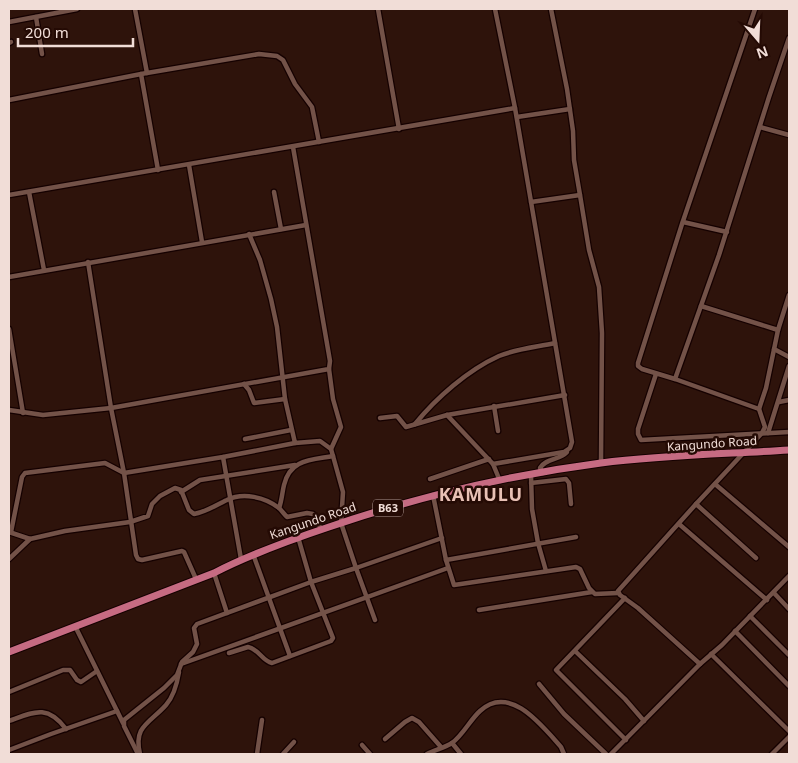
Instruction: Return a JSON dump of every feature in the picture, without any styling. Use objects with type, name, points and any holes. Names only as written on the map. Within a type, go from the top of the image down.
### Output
[{"type":"highway","name":"Kangundo Road","points":[[9,652],[214,572],[241,558],[341,522],[433,495],[531,474],[601,463],[789,450]]},
{"type":"street","points":[[9,22],[77,9]]},
{"type":"street","points":[[135,9],[158,170]]},
{"type":"street","points":[[378,9],[399,129]]},
{"type":"street","points":[[495,9],[517,117],[572,442],[563,456],[544,463],[540,468],[543,473]]},
{"type":"street","points":[[551,9],[570,109],[574,160],[589,250],[599,287],[602,333],[601,463]]},
{"type":"street","points":[[755,9],[683,222],[638,363],[640,368],[760,409]]},
{"type":"street","points":[[36,17],[42,54]]},
{"type":"street","points":[[675,379],[727,232],[789,38]]},
{"type":"street","points":[[9,100],[144,73],[259,54],[277,56],[283,60],[295,84],[310,102],[314,111],[319,142]]},
{"type":"street","points":[[9,195],[515,108]]},
{"type":"street","points":[[517,117],[570,109]]},
{"type":"street","points":[[760,127],[789,135]]},
{"type":"street","points":[[293,147],[330,361],[328,369],[333,399],[341,426],[331,449]]},
{"type":"street","points":[[189,165],[202,242]]},
{"type":"street","points":[[29,192],[44,270]]},
{"type":"street","points":[[274,192],[281,229]]},
{"type":"street","points":[[531,202],[580,195]]},
{"type":"street","points":[[683,222],[727,232]]},
{"type":"street","points":[[9,276],[306,225]]},
{"type":"street","points":[[249,234],[260,260],[272,299],[285,399],[295,443]]},
{"type":"street","points":[[88,262],[136,555],[138,559],[142,560],[182,551],[196,579]]},
{"type":"street","points":[[618,593],[714,484],[762,434],[765,427],[760,409],[778,330],[789,295]]},
{"type":"street","points":[[701,306],[778,330]]},
{"type":"street","points":[[784,313],[789,315]]},
{"type":"street","points":[[9,329],[23,413]]},
{"type":"street","points":[[414,425],[435,401],[490,361],[506,354],[555,343]]},
{"type":"street","points":[[774,349],[789,357]]},
{"type":"street","points":[[768,433],[789,366]]},
{"type":"street","points":[[9,410],[43,415],[111,408],[328,369]]},
{"type":"street","points":[[656,374],[638,430],[641,440],[789,432]]},
{"type":"street","points":[[244,384],[248,387],[254,403],[285,399]]},
{"type":"street","points":[[380,418],[397,416],[406,427],[448,414],[565,395]]},
{"type":"street","points":[[779,402],[789,400]]},
{"type":"street","points":[[494,406],[498,431]]},
{"type":"street","points":[[448,414],[493,464],[500,481]]},
{"type":"street","points":[[245,439],[291,430]]},
{"type":"street","points":[[30,539],[10,532],[23,474],[105,463],[124,473],[295,443],[320,441],[331,449],[343,492],[341,522],[375,620]]},
{"type":"street","points":[[493,464],[568,450]]},
{"type":"street","points":[[181,492],[200,480],[295,465],[300,462],[333,456]]},
{"type":"street","points":[[223,457],[241,558]]},
{"type":"street","points":[[430,478],[489,459]]},
{"type":"street","points":[[279,508],[283,498],[284,483],[295,465]]},
{"type":"street","points":[[531,474],[532,509],[538,543],[546,571]]},
{"type":"street","points":[[532,483],[566,479],[569,483],[571,504]]},
{"type":"street","points":[[714,484],[789,547]]},
{"type":"street","points":[[9,559],[30,539],[65,531],[130,522],[148,516],[152,504],[171,489],[178,489],[181,492],[189,510],[194,514],[205,511],[230,498],[249,495],[265,500],[279,508],[287,517],[307,513],[313,514],[321,529]]},
{"type":"street","points":[[433,495],[448,568],[453,584],[456,586],[578,567],[592,592]]},
{"type":"street","points":[[696,504],[756,558]]},
{"type":"street","points":[[678,524],[767,600]]},
{"type":"street","points":[[244,641],[248,647],[258,652],[270,663],[331,641],[333,638],[311,582],[298,537]]},
{"type":"street","points":[[446,560],[576,537]]},
{"type":"street","points":[[139,754],[138,735],[149,721],[167,704],[177,685],[181,664],[193,652],[197,644],[195,626],[311,582],[442,538]]},
{"type":"street","points":[[252,554],[270,598],[290,656]]},
{"type":"street","points":[[181,664],[448,568]]},
{"type":"street","points":[[214,572],[226,614]]},
{"type":"street","points":[[610,754],[767,600],[789,576]]},
{"type":"street","points":[[479,610],[592,592],[598,594],[618,593],[700,664]]},
{"type":"street","points":[[774,593],[789,609]]},
{"type":"street","points":[[625,598],[575,651],[556,668],[626,740]]},
{"type":"street","points":[[750,616],[789,656]]},
{"type":"street","points":[[75,626],[139,754]]},
{"type":"street","points":[[735,631],[789,686]]},
{"type":"street","points":[[229,653],[248,647]]},
{"type":"street","points":[[575,651],[625,699],[644,721]]},
{"type":"street","points":[[711,654],[789,731]]},
{"type":"street","points":[[9,692],[63,670],[70,670],[77,680],[81,682],[97,671]]},
{"type":"street","points":[[123,723],[126,718],[164,688],[179,671]]},
{"type":"street","points":[[539,684],[564,714],[606,754]]},
{"type":"street","points":[[427,754],[452,742],[487,705],[499,702],[511,702],[530,714],[561,748],[564,754]]},
{"type":"street","points":[[9,721],[37,711],[50,714],[60,720],[66,729]]},
{"type":"street","points":[[9,750],[117,711]]},
{"type":"street","points":[[385,739],[412,718],[419,722],[441,748]]},
{"type":"street","points":[[257,754],[262,720]]},
{"type":"street","points":[[772,754],[789,737]]},
{"type":"street","points":[[284,754],[294,742]]},
{"type":"street","points":[[452,742],[461,754]]},
{"type":"street","points":[[362,745],[370,754]]},
{"type":"district","name":"KAMULU","points":[[481,495]]}]
